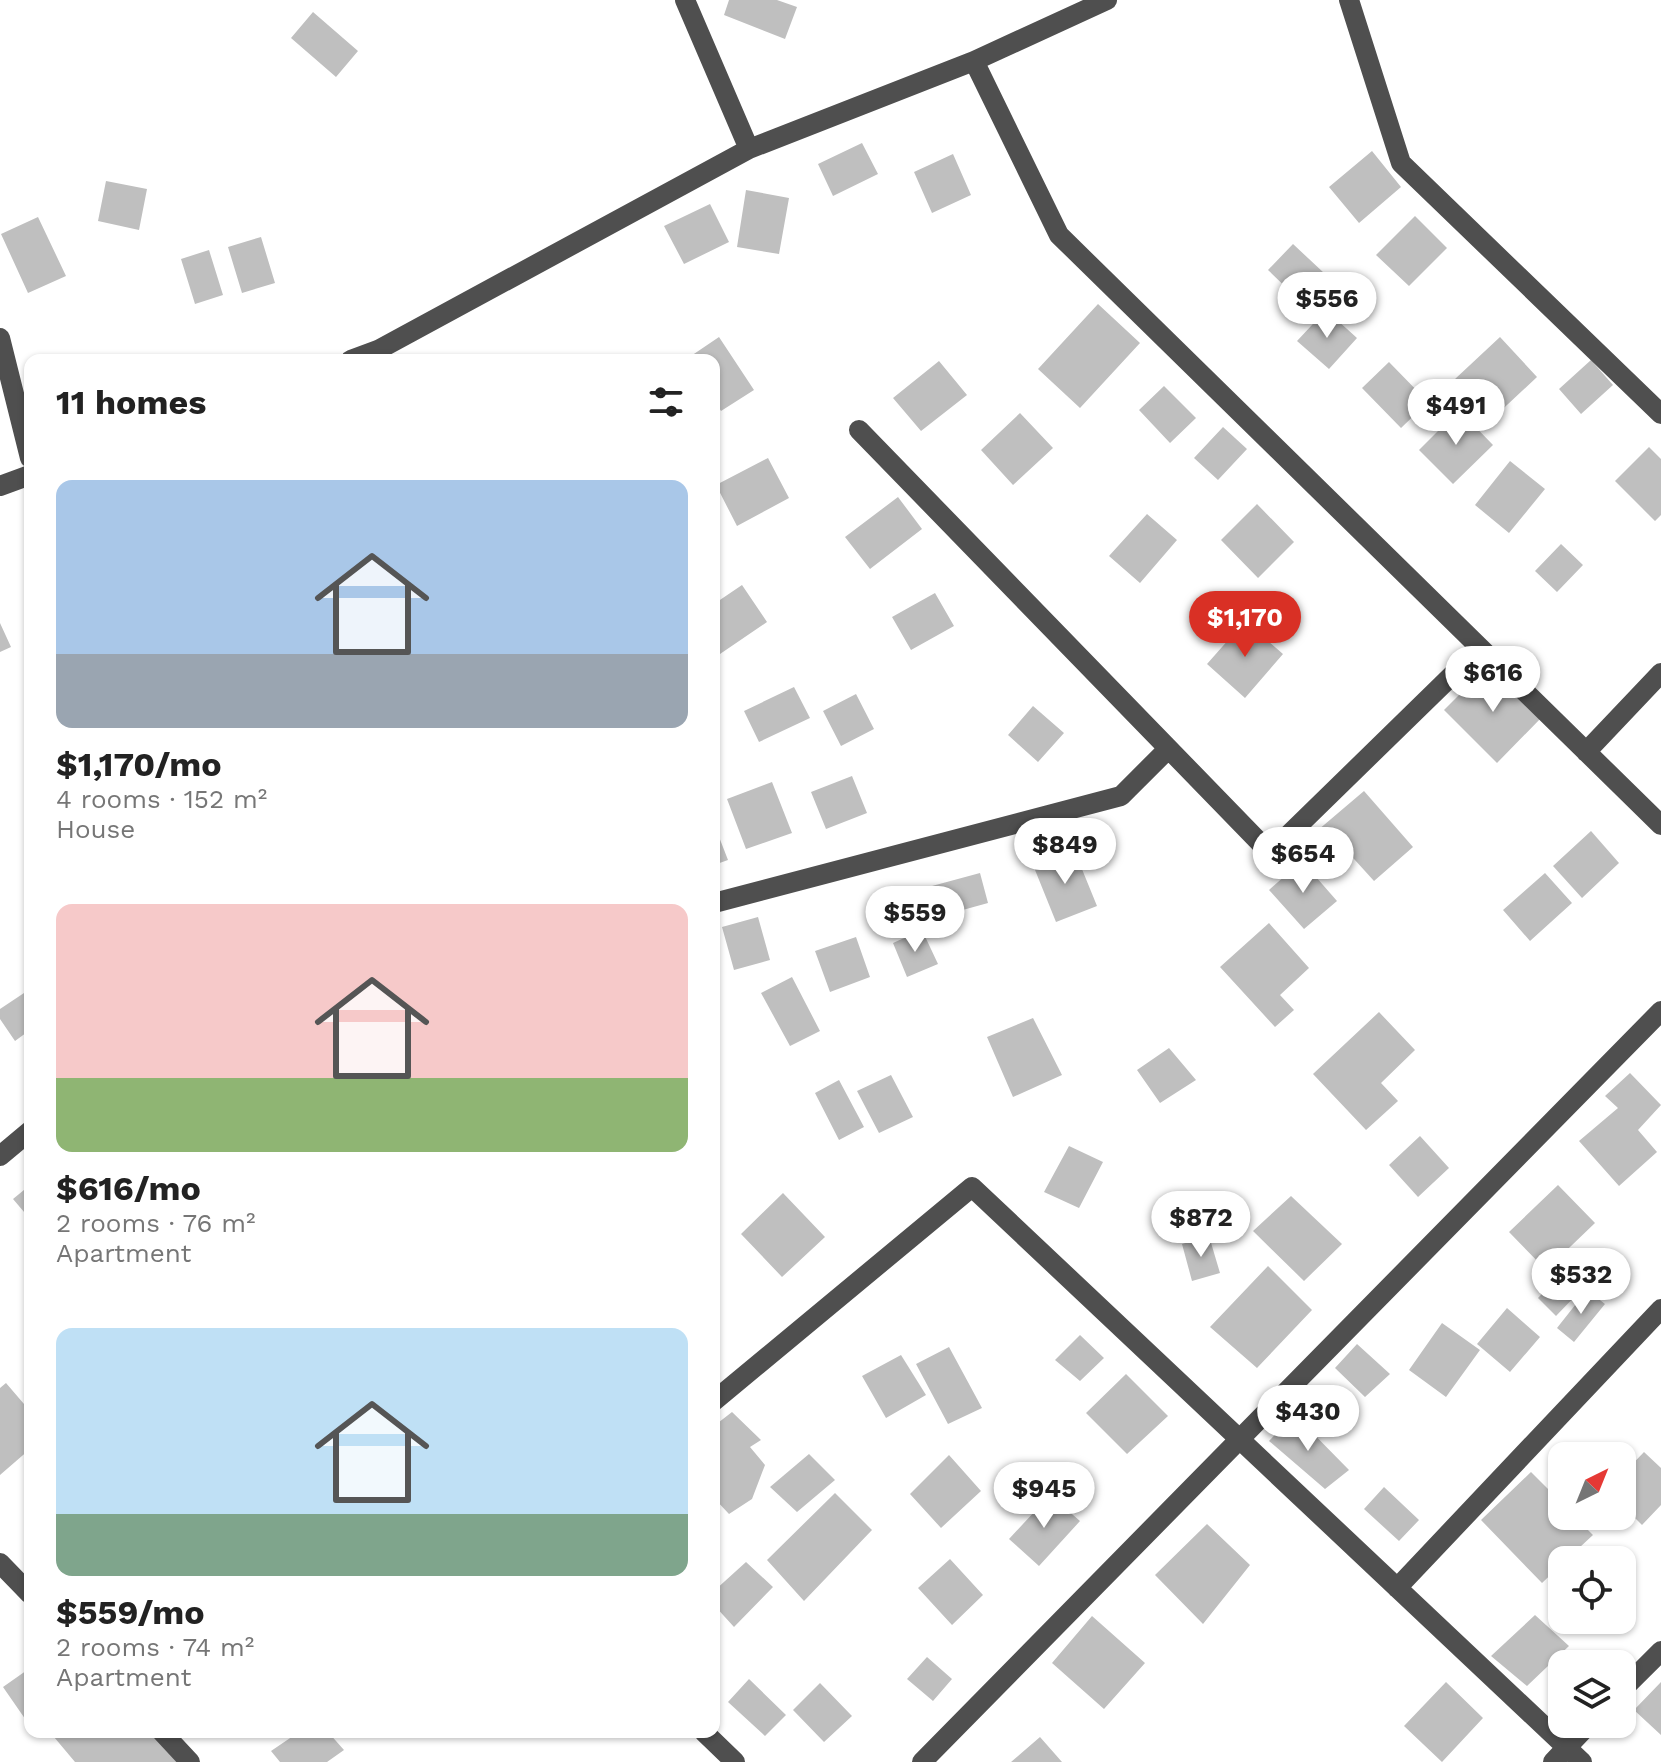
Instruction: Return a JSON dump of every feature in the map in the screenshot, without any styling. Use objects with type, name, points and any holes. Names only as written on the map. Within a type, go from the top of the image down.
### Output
[{"type":"street","points":[[685,0],[749,149]]},
{"type":"street","points":[[367,354],[749,149],[974,61],[1107,0]]},
{"type":"street","points":[[1349,0],[1401,163],[1661,414]]},
{"type":"street","points":[[974,61],[1059,235],[1661,825]]},
{"type":"street","points":[[0,338],[24,434]]},
{"type":"street","points":[[859,430],[1270,853],[1480,648]]},
{"type":"street","points":[[0,486],[24,477]]},
{"type":"street","points":[[1586,752],[1661,673]]},
{"type":"street","points":[[720,901],[1121,796],[1168,749]]},
{"type":"street","points":[[922,1762],[1661,1011]]},
{"type":"street","points":[[0,1156],[24,1136]]},
{"type":"street","points":[[720,1396],[972,1187],[1397,1588],[1560,1755],[1582,1762]]},
{"type":"street","points":[[1397,1588],[1661,1309]]},
{"type":"street","points":[[0,1563],[24,1588]]},
{"type":"street","points":[[1636,1676],[1661,1651]]},
{"type":"street","points":[[168,1738],[190,1762]]},
{"type":"street","points":[[710,1738],[735,1762]]},
{"type":"street","points":[[1560,1755],[1576,1738]]},
{"type":"building","points":[[729,0],[777,0],[797,7],[785,39],[724,15]]},
{"type":"building","points":[[313,12],[358,51],[336,77],[291,38]]},
{"type":"building","points":[[862,143],[878,174],[833,196],[818,164]]},
{"type":"building","points":[[1372,151],[1401,187],[1359,223],[1329,187]]},
{"type":"building","points":[[953,154],[971,195],[932,213],[914,172]]},
{"type":"building","points":[[106,181],[147,189],[139,230],[98,221]]},
{"type":"building","points":[[746,190],[789,198],[779,254],[737,247]]},
{"type":"building","points":[[710,204],[729,242],[684,264],[664,226]]},
{"type":"building","points":[[1415,216],[1447,248],[1409,286],[1376,255]]},
{"type":"building","points":[[38,217],[66,276],[28,293],[1,234]]},
{"type":"building","points":[[261,237],[275,283],[242,293],[228,247]]},
{"type":"building","points":[[1293,244],[1324,273],[1298,299],[1268,270]]},
{"type":"building","points":[[209,250],[223,295],[195,304],[181,259]]},
{"type":"building","points":[[1098,304],[1140,343],[1080,408],[1038,369]]},
{"type":"building","points":[[1326,310],[1357,338],[1329,369],[1297,341]]},
{"type":"building","points":[[719,337],[754,390],[721,411],[720,354],[694,354]]},
{"type":"building","points":[[1500,337],[1537,377],[1492,419],[1455,379]]},
{"type":"building","points":[[1591,360],[1613,385],[1581,414],[1559,389]]},
{"type":"building","points":[[939,361],[967,395],[921,431],[893,398]]},
{"type":"building","points":[[1389,362],[1428,402],[1401,428],[1362,388]]},
{"type":"building","points":[[1164,386],[1196,418],[1170,443],[1139,410]]},
{"type":"building","points":[[1459,410],[1493,445],[1453,484],[1419,450]]},
{"type":"building","points":[[1020,413],[1053,448],[1013,485],[981,450]]},
{"type":"building","points":[[1223,427],[1247,449],[1218,480],[1194,458]]},
{"type":"building","points":[[1649,447],[1661,459],[1661,515],[1655,521],[1615,481]]},
{"type":"building","points":[[768,458],[789,498],[737,526],[720,493],[720,483]]},
{"type":"building","points":[[1510,461],[1545,489],[1509,533],[1475,505]]},
{"type":"building","points":[[898,497],[922,529],[870,569],[845,537]]},
{"type":"building","points":[[1257,504],[1294,542],[1258,578],[1221,540]]},
{"type":"building","points":[[1147,514],[1177,540],[1140,583],[1109,556]]},
{"type":"building","points":[[1561,544],[1583,565],[1557,592],[1535,571]]},
{"type":"building","points":[[742,585],[767,622],[720,654],[720,600]]},
{"type":"building","points":[[935,593],[954,626],[911,650],[892,617]]},
{"type":"building","points":[[1245,621],[1283,654],[1245,698],[1207,664]]},
{"type":"building","points":[[0,623],[11,647],[0,652]]},
{"type":"building","points":[[1488,666],[1541,718],[1497,763],[1444,710]]},
{"type":"building","points":[[794,687],[810,718],[759,742],[744,711]]},
{"type":"building","points":[[856,694],[874,729],[841,746],[823,711]]},
{"type":"building","points":[[1033,706],[1064,733],[1038,762],[1008,735]]},
{"type":"building","points":[[852,776],[867,813],[826,829],[811,792]]},
{"type":"building","points":[[772,782],[792,833],[746,849],[727,799]]},
{"type":"building","points":[[1364,791],[1413,847],[1374,881],[1345,849],[1333,860],[1311,836]]},
{"type":"building","points":[[1591,831],[1619,863],[1582,898],[1553,866]]},
{"type":"building","points":[[720,839],[728,860],[720,863]]},
{"type":"building","points":[[1075,852],[1097,906],[1056,922],[1033,865]]},
{"type":"building","points":[[1302,861],[1337,901],[1304,929],[1269,890]]},
{"type":"building","points":[[980,873],[988,903],[941,916],[932,886]]},
{"type":"building","points":[[1545,873],[1572,903],[1530,941],[1503,910]]},
{"type":"building","points":[[758,917],[770,960],[734,970],[722,927]]},
{"type":"building","points":[[1269,923],[1309,968],[1280,995],[1294,1010],[1275,1027],[1220,967]]},
{"type":"building","points":[[922,930],[938,964],[907,977],[893,943]]},
{"type":"building","points":[[856,937],[870,977],[830,992],[815,951]]},
{"type":"building","points":[[792,977],[820,1031],[790,1046],[761,993]]},
{"type":"building","points":[[24,993],[24,1034],[15,1041],[0,1019],[0,1009]]},
{"type":"building","points":[[1379,1012],[1415,1050],[1381,1083],[1398,1101],[1366,1130],[1313,1074]]},
{"type":"building","points":[[1033,1018],[1062,1075],[1013,1097],[987,1037]]},
{"type":"building","points":[[1169,1048],[1196,1080],[1160,1103],[1137,1070]]},
{"type":"building","points":[[1630,1073],[1661,1105],[1638,1130],[1657,1152],[1619,1186],[1579,1141],[1618,1108],[1605,1096]]},
{"type":"building","points":[[891,1075],[913,1117],[879,1133],[857,1091]]},
{"type":"building","points":[[839,1080],[864,1127],[839,1140],[815,1093]]},
{"type":"building","points":[[1420,1136],[1449,1168],[1418,1197],[1389,1165]]},
{"type":"building","points":[[1069,1146],[1103,1162],[1079,1208],[1044,1192]]},
{"type":"building","points":[[1558,1185],[1595,1223],[1546,1270],[1509,1232]]},
{"type":"building","points":[[24,1190],[24,1212],[13,1199]]},
{"type":"building","points":[[783,1193],[825,1237],[782,1277],[741,1234]]},
{"type":"building","points":[[1291,1196],[1342,1244],[1304,1281],[1253,1231]]},
{"type":"building","points":[[1209,1236],[1220,1273],[1192,1281],[1182,1244]]},
{"type":"building","points":[[1586,1248],[1604,1266],[1556,1316],[1538,1298]]},
{"type":"building","points":[[1268,1266],[1312,1310],[1257,1368],[1210,1327]]},
{"type":"building","points":[[1587,1290],[1605,1304],[1574,1342],[1557,1328]]},
{"type":"building","points":[[1507,1308],[1540,1337],[1510,1372],[1477,1344]]},
{"type":"building","points":[[1442,1323],[1480,1350],[1446,1397],[1409,1370]]},
{"type":"building","points":[[1080,1335],[1104,1358],[1080,1381],[1055,1360]]},
{"type":"building","points":[[1357,1344],[1390,1374],[1365,1397],[1335,1368]]},
{"type":"building","points":[[949,1347],[982,1408],[948,1424],[916,1364]]},
{"type":"building","points":[[901,1355],[926,1395],[886,1418],[862,1376]]},
{"type":"building","points":[[1126,1374],[1168,1416],[1127,1454],[1086,1413]]},
{"type":"building","points":[[6,1383],[24,1404],[24,1454],[0,1475],[0,1388]]},
{"type":"building","points":[[732,1412],[761,1440],[750,1447],[765,1465],[752,1499],[729,1514],[720,1504],[720,1421]]},
{"type":"building","points":[[1294,1414],[1349,1470],[1325,1489],[1269,1441]]},
{"type":"building","points":[[1644,1452],[1661,1468],[1661,1505],[1642,1525],[1636,1519],[1636,1460]]},
{"type":"building","points":[[809,1454],[835,1480],[797,1512],[770,1487]]},
{"type":"building","points":[[949,1455],[981,1491],[941,1528],[910,1494]]},
{"type":"building","points":[[1531,1472],[1548,1489],[1548,1530],[1588,1530],[1593,1535],[1581,1546],[1548,1546],[1548,1577],[1542,1583],[1481,1520]]},
{"type":"building","points":[[1384,1487],[1419,1520],[1399,1541],[1364,1509]]},
{"type":"building","points":[[835,1493],[872,1530],[804,1601],[767,1560]]},
{"type":"building","points":[[1050,1495],[1080,1521],[1039,1566],[1009,1539]]},
{"type":"building","points":[[1207,1524],[1250,1565],[1203,1624],[1155,1575]]},
{"type":"building","points":[[950,1559],[983,1595],[952,1625],[918,1588]]},
{"type":"building","points":[[746,1562],[773,1587],[734,1627],[720,1612],[720,1586]]},
{"type":"building","points":[[1535,1615],[1548,1627],[1548,1634],[1556,1634],[1569,1646],[1565,1650],[1548,1650],[1548,1666],[1527,1686],[1491,1656]]},
{"type":"building","points":[[1092,1616],[1145,1663],[1104,1709],[1052,1663]]},
{"type":"building","points":[[927,1657],[952,1679],[933,1701],[907,1679]]},
{"type":"building","points":[[24,1672],[24,1717],[3,1687]]},
{"type":"building","points":[[749,1679],[786,1715],[765,1736],[728,1702]]},
{"type":"building","points":[[1446,1682],[1483,1718],[1442,1762],[1404,1726]]},
{"type":"building","points":[[1661,1682],[1661,1735],[1636,1712],[1636,1708]]},
{"type":"building","points":[[820,1683],[852,1716],[824,1742],[793,1710]]},
{"type":"building","points":[[1040,1737],[1062,1762],[1011,1762]]},
{"type":"building","points":[[55,1738],[156,1738],[177,1762],[75,1762]]},
{"type":"building","points":[[290,1738],[333,1738],[344,1750],[327,1762],[280,1762],[271,1751]]}]
